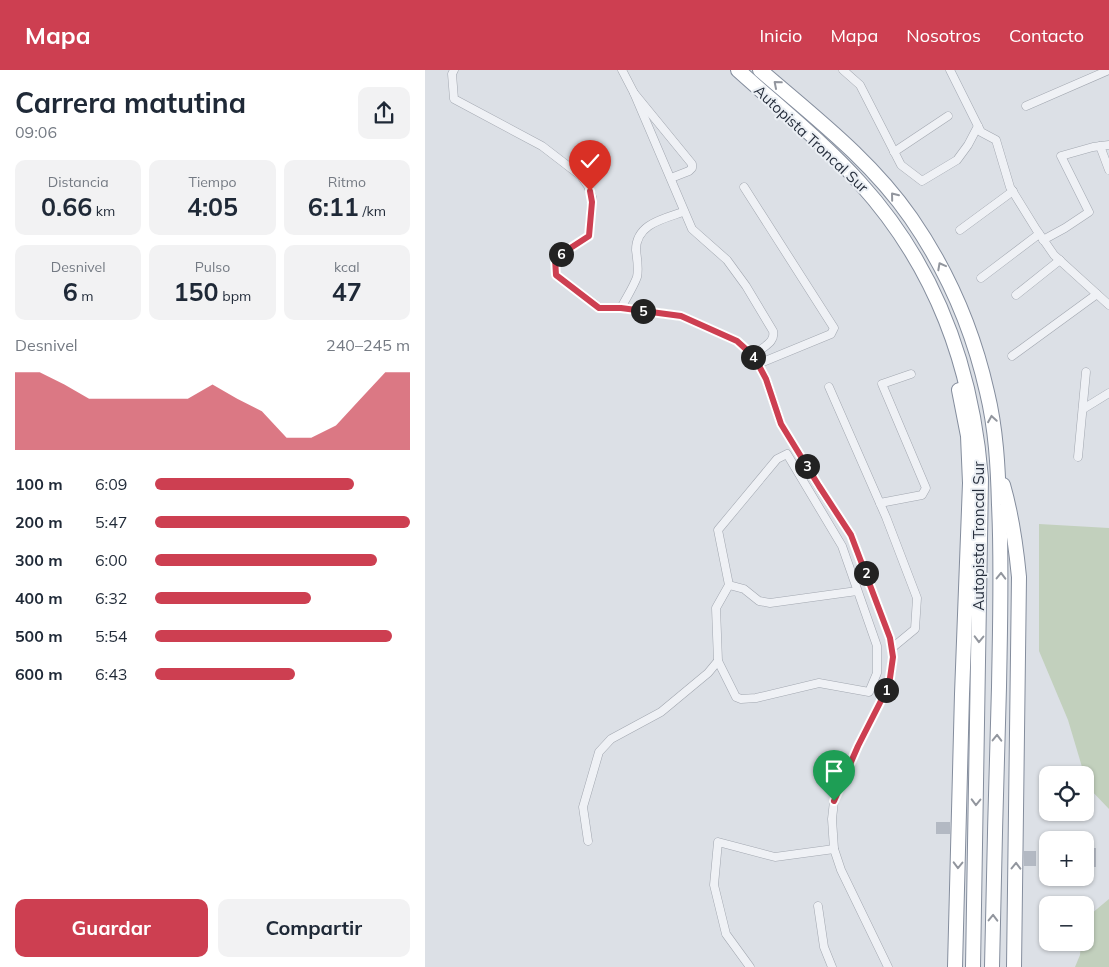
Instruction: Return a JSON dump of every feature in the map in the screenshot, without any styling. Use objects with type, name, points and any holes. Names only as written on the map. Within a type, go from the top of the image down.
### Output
[{"type":"highway","name":"Autopista Troncal Sur","points":[[738,70],[828,151],[875,199],[914,254],[945,315],[959,353],[977,435],[981,478],[973,967]]},
{"type":"highway","name":"Autopista Troncal Sur","points":[[760,70],[845,144],[874,172],[906,210],[935,256],[964,315],[982,370],[992,418],[998,468],[1001,561],[992,967]]},
{"type":"highway","points":[[945,315],[967,436],[970,483],[955,967]]},
{"type":"highway","points":[[998,468],[1009,505],[1017,546],[1019,577],[1014,967]]},
{"type":"street","points":[[454,70],[452,74],[454,99],[542,146],[585,181],[590,191],[592,202],[589,236],[555,258],[556,275],[599,308],[621,308],[681,316],[737,341],[753,356],[758,364],[766,379],[781,424],[851,535],[887,628],[892,648],[891,676],[834,801],[832,819],[834,849],[841,870],[888,967]]},
{"type":"street","points":[[622,70],[671,178],[691,230],[727,260],[746,286],[773,331],[774,337],[771,342],[753,356]]},
{"type":"street","points":[[843,70],[860,85],[901,165],[922,181],[957,160],[977,126]]},
{"type":"street","points":[[950,70],[977,126],[981,132],[996,140],[1013,191],[1041,237],[1054,255],[1109,305]]},
{"type":"street","points":[[1026,106],[1109,70]]},
{"type":"street","points":[[634,93],[692,164],[692,168],[689,171],[671,178]]},
{"type":"street","points":[[894,152],[948,116]]},
{"type":"street","points":[[981,278],[1041,237],[1065,228],[1089,212],[1061,156],[1109,145]]},
{"type":"street","points":[[1100,146],[1109,170]]},
{"type":"street","points":[[744,187],[834,328],[831,334],[758,364]]},
{"type":"street","points":[[960,230],[1013,191]]},
{"type":"street","points":[[621,308],[637,278],[636,246],[642,231],[649,225],[683,212]]},
{"type":"street","points":[[1016,295],[1060,260]]},
{"type":"street","points":[[1012,356],[1097,294]]},
{"type":"street","points":[[1078,458],[1086,372]]},
{"type":"street","points":[[880,503],[922,495],[926,488],[881,384],[911,374]]},
{"type":"street","points":[[829,387],[880,503],[917,598],[915,629],[892,648]]},
{"type":"street","points":[[1083,409],[1109,393]]},
{"type":"street","points":[[869,692],[877,673],[877,646],[843,546],[787,454],[777,459],[718,530],[729,585],[716,608],[718,662],[736,697],[741,699],[778,694],[819,683],[869,692],[882,698]]},
{"type":"street","points":[[729,585],[744,589],[759,601],[770,604],[857,591]]},
{"type":"street","points":[[588,841],[583,807],[599,752],[611,739],[661,712],[718,662]]},
{"type":"street","points":[[750,967],[726,934],[714,885],[718,842],[775,857],[834,849]]},
{"type":"street","points":[[818,906],[824,947],[832,967]]},
{"type":"green space","points":[[1039,524],[1109,528],[1109,809],[1094,793],[1094,766],[1082,766],[1068,720],[1039,651]]},
{"type":"green space","points":[[1109,899],[1109,967],[1075,967],[1080,951],[1094,951],[1094,912]]},
{"type":"building","points":[[936,822],[950,822],[950,834],[936,834]]},
{"type":"building","points":[[1094,848],[1096,848],[1096,867],[1094,867]]},
{"type":"building","points":[[1024,851],[1036,851],[1036,866],[1024,866]]},
{"type":"route","points":[[590,191],[592,202],[589,236],[555,258],[556,275],[599,308],[621,308],[681,316],[737,341],[743,346],[753,356],[763,371],[781,424],[851,535],[870,582],[890,638],[893,666],[889,685],[858,746],[834,801]]}]
